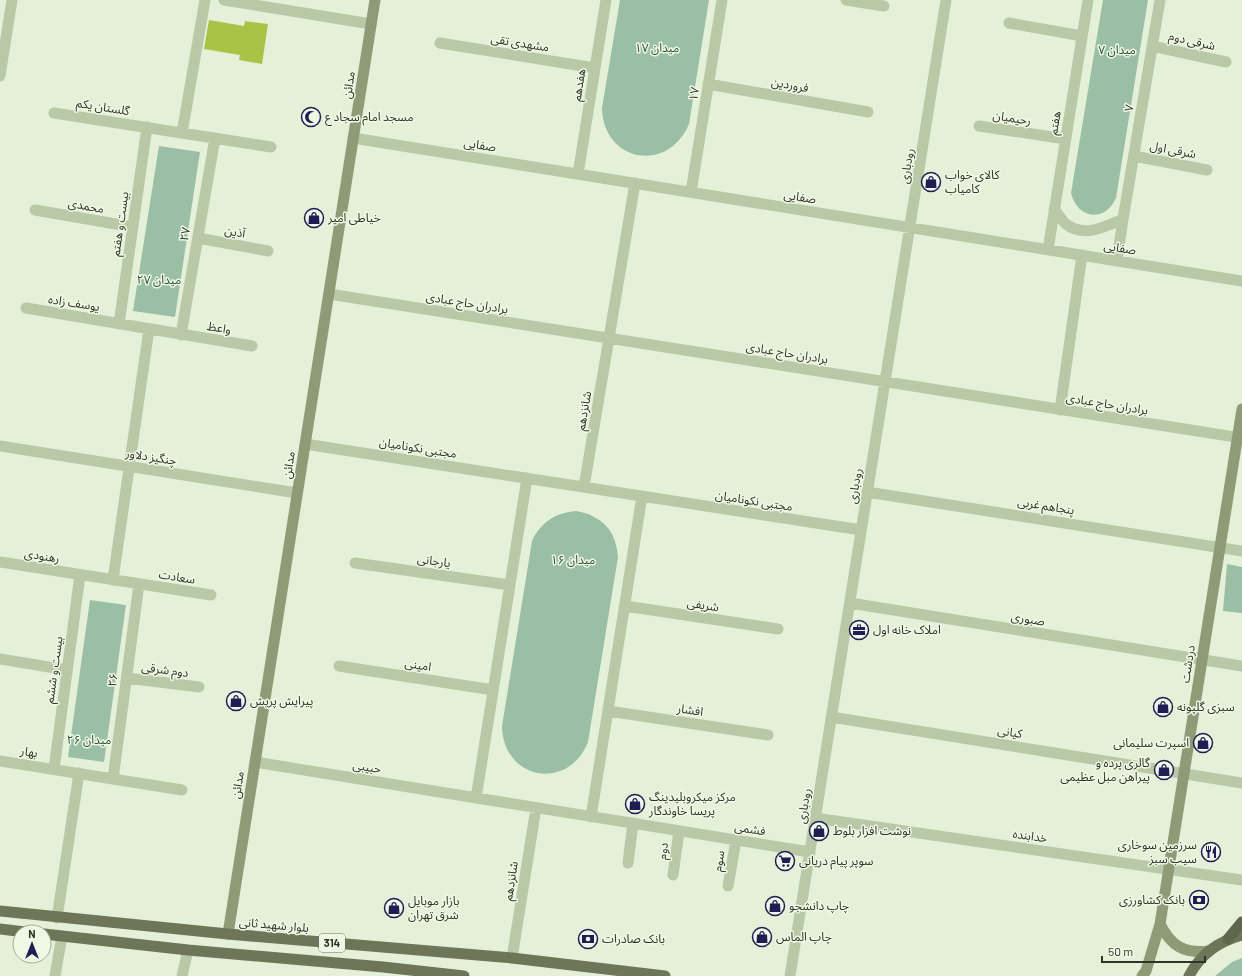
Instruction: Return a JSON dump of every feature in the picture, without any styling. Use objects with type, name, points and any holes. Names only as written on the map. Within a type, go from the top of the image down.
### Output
[{"type":"highway","points":[[1228,939],[1242,922]]},
{"type":"main road","name":"مدائن","points":[[228,934],[375,0]]},
{"type":"main road","name":"دردشت","points":[[1142,976],[1146,971],[1160,924],[1220,547],[1240,438],[1242,408]]},
{"type":"main road","name":"بلوار شهید ثانی","points":[[0,911],[57,918],[228,934],[512,958],[593,972],[665,976]]},
{"type":"main road","points":[[1160,924],[1165,935],[1174,944],[1185,950],[1197,952],[1209,951]]},
{"type":"main road","points":[[0,929],[12,930]]},
{"type":"main road","points":[[227,953],[228,934]]},
{"type":"main road","name":"314","points":[[52,935],[382,971],[464,976]]},
{"type":"main road","points":[[1189,976],[1194,967],[1209,951],[1228,939],[1242,935]]},
{"type":"street","points":[[0,76],[12,0]]},
{"type":"street","points":[[182,133],[205,0]]},
{"type":"street","points":[[224,0],[372,24]]},
{"type":"street","name":"هفدهم","points":[[578,174],[606,0]]},
{"type":"street","name":"۱۷","points":[[691,192],[722,0]]},
{"type":"street","points":[[846,0],[884,6]]},
{"type":"street","name":"رودباری","points":[[790,976],[946,0]]},
{"type":"street","name":"هفتم","points":[[1048,250],[1088,0]]},
{"type":"street","name":"۷","points":[[1117,261],[1160,0]]},
{"type":"street","points":[[1009,23],[1082,36]]},
{"type":"street","name":"مشهدی تقی","points":[[440,43],[595,68]]},
{"type":"street","name":"شرقی دوم","points":[[1152,46],[1226,62]]},
{"type":"street","name":"فروردین","points":[[708,84],[868,112]]},
{"type":"street","name":"گلستان یکم","points":[[54,113],[271,147]]},
{"type":"street","name":"رحیمیان","points":[[978,126],[1066,139]]},
{"type":"street","name":"بیست و هفتم","points":[[119,324],[147,127]]},
{"type":"street","name":"۲۷","points":[[181,334],[215,138]]},
{"type":"street","name":"صفایی","points":[[353,138],[1242,281]]},
{"type":"street","name":"شرقی اول","points":[[1134,156],[1207,170]]},
{"type":"street","points":[[609,338],[635,184]]},
{"type":"street","points":[[1054,209],[1066,224],[1082,232],[1101,229],[1123,219]]},
{"type":"street","name":"محمدی","points":[[35,210],[133,227]]},
{"type":"street","name":"آذین","points":[[198,238],[268,250]]},
{"type":"street","points":[[1060,410],[1082,255]]},
{"type":"street","name":"برادران حاج عبادی","points":[[329,294],[1240,438]]},
{"type":"street","name":"یوسف زاده","points":[[26,308],[149,329]]},
{"type":"street","points":[[113,580],[149,329]]},
{"type":"street","name":"واعظ","points":[[149,329],[252,346]]},
{"type":"street","name":"شانزدهم","points":[[584,487],[609,338]]},
{"type":"street","name":"مجتبی نکونامیان","points":[[305,444],[527,478]]},
{"type":"street","name":"چنگیز دلاور","points":[[0,446],[297,493]]},
{"type":"street","points":[[527,478],[584,487],[642,496],[591,817],[476,798],[527,478]]},
{"type":"street","name":"پنجاهم غربی","points":[[868,492],[1242,550]]},
{"type":"street","name":"مجتبی نکونامیان","points":[[642,496],[861,530]]},
{"type":"street","name":"رهنودی","points":[[0,562],[113,580]]},
{"type":"street","name":"یارجانی","points":[[355,563],[510,585]]},
{"type":"street","name":"بیست و ششم","points":[[54,769],[80,575]]},
{"type":"street","name":"سعادت","points":[[113,580],[211,595]]},
{"type":"street","name":"۲۶","points":[[113,779],[139,584]]},
{"type":"street","name":"صبوری","points":[[850,603],[1242,666]]},
{"type":"street","name":"شریفی","points":[[625,606],[778,629]]},
{"type":"street","points":[[0,659],[68,670]]},
{"type":"street","name":"امینی","points":[[339,666],[493,690]]},
{"type":"street","name":"دوم شرقی","points":[[127,678],[199,687]]},
{"type":"street","name":"افشار","points":[[608,711],[768,734]]},
{"type":"street","name":"کیانی","points":[[832,717],[1242,782]]},
{"type":"street","name":"بهار","points":[[0,761],[182,790]]},
{"type":"street","name":"حبیبی","points":[[255,762],[476,798]]},
{"type":"street","points":[[57,918],[79,773]]},
{"type":"street","name":"شانزدهم","points":[[512,958],[536,808]]},
{"type":"street","name":"فشمی","points":[[591,817],[810,852]]},
{"type":"street","name":"خدابنده","points":[[815,818],[1242,880]]},
{"type":"street","points":[[628,863],[633,823]]},
{"type":"street","name":"دوم","points":[[673,875],[679,831]]},
{"type":"street","name":"سوم","points":[[728,886],[736,840]]},
{"type":"street","points":[[56,976],[62,936]]},
{"type":"street","points":[[182,976],[188,950]]},
{"type":"green space","name":"میدان ۱۷","points":[[620,0],[709,0],[689,124],[679,140],[667,150],[653,155],[638,155],[624,150],[613,140],[605,126],[602,108]]},
{"type":"green space","name":"میدان ۷","points":[[1103,0],[1148,0],[1116,198],[1111,206],[1105,211],[1092,215],[1085,213],[1079,208],[1074,202],[1071,193]]},
{"type":"green space","name":"میدان ۲۷","points":[[159,146],[200,152],[175,317],[133,311]]},
{"type":"green space","name":"میدان ۱۶","points":[[576,511],[594,517],[606,526],[611,532],[617,548],[618,557],[588,742],[579,758],[566,768],[552,773],[538,773],[524,768],[513,758],[505,744],[502,726],[532,541],[544,524],[555,516]]},
{"type":"green space","points":[[1227,564],[1242,567],[1242,613],[1223,611]]},
{"type":"green space","name":"میدان ۲۶","points":[[90,600],[126,605],[104,762],[68,757]]},
{"type":"green space","points":[[1242,958],[1242,976],[1215,976],[1232,962]]},
{"type":"building","points":[[209,20],[244,26],[245,21],[268,24],[262,64],[239,60],[240,55],[204,49]]},
{"type":"place","name":"مسجد امام سجاد ع","points":[[311,117]]},
{"type":"place","name":"کالای خواب کامیاب","points":[[931,182]]},
{"type":"place","name":"خیاطی امیر","points":[[314,218]]},
{"type":"place","name":"املاک خانه اول","points":[[859,630]]},
{"type":"place","name":"پیرایش پریش","points":[[236,701]]},
{"type":"place","name":"سبزی گلپونه","points":[[1163,707]]},
{"type":"place","name":"اسپرت سلیمانی","points":[[1203,743]]},
{"type":"place","name":"گالری پرده و پیراهن مبل عظیمی","points":[[1164,770]]},
{"type":"place","name":"مرکز میکروبلیدینگ پریسا خاوندگار","points":[[635,804]]},
{"type":"place","name":"نوشت افزار بلوط","points":[[819,831]]},
{"type":"place","name":"سرزمین سوخاری سیب سبز","points":[[1211,852]]},
{"type":"place","name":"سوپر پیام دریانی","points":[[785,861]]},
{"type":"place","name":"بانک کشاورزی","points":[[1199,900]]},
{"type":"place","name":"چاپ دانشجو","points":[[775,906]]},
{"type":"place","name":"بازار موبایل شرق تهران","points":[[394,908]]},
{"type":"place","name":"چاپ‌ الماس","points":[[762,937]]},
{"type":"place","name":"بانک صادرات","points":[[588,939]]}]
